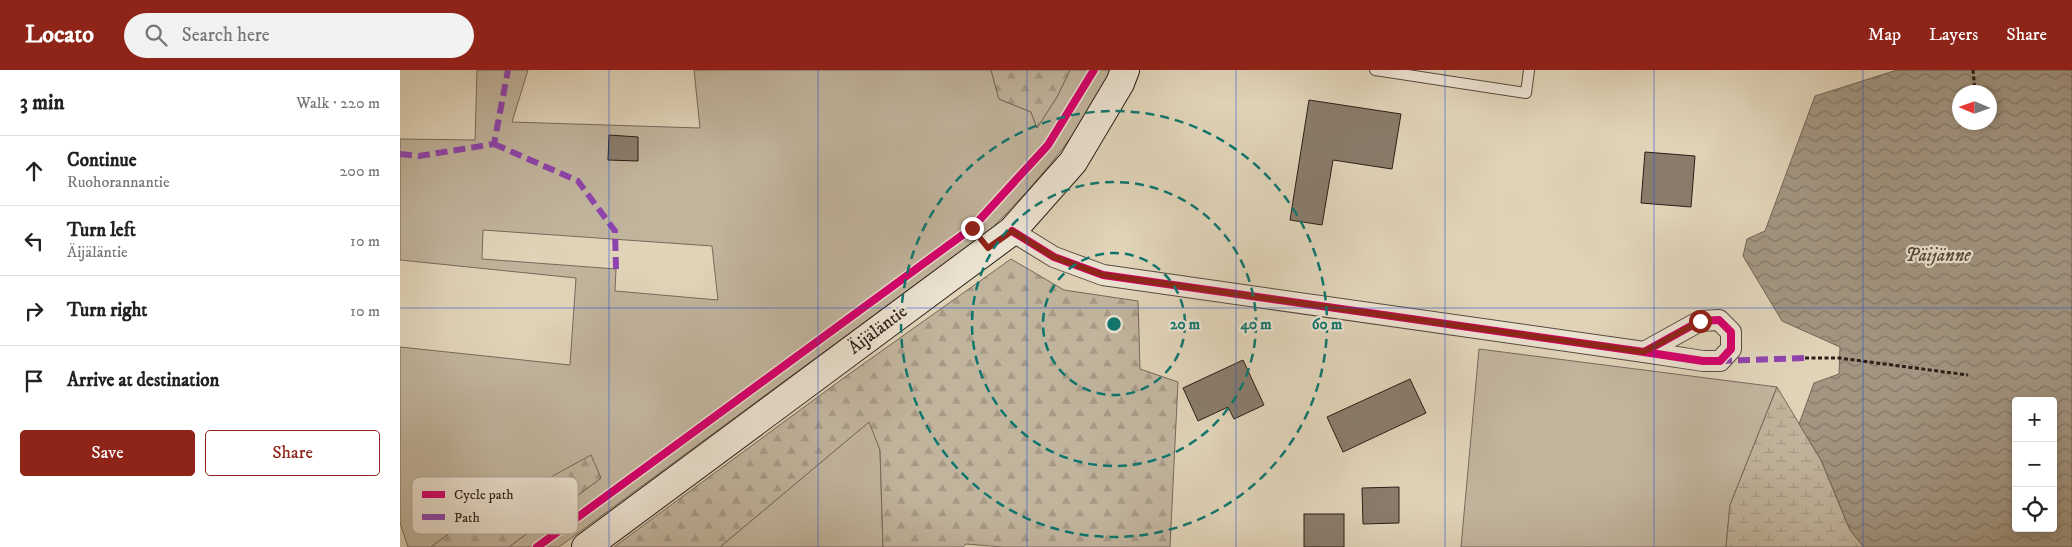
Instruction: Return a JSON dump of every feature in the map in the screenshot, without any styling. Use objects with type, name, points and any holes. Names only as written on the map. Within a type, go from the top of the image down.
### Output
[{"type":"street","name":"Äijäläntie","points":[[586,547],[1012,231],[1073,162],[1120,83],[1125,70]]},
{"type":"street","points":[[1012,231],[1054,257],[1103,275],[1644,352]]},
{"type":"lane","points":[[1375,70],[1526,93],[1529,70]]},
{"type":"path","points":[[1973,70],[1974,85]]},
{"type":"path","points":[[1805,358],[1839,358],[1968,375]]},
{"type":"green space","points":[[477,70],[528,70],[512,122],[700,128],[694,70],[991,70],[999,99],[1031,112],[1037,128],[1057,97],[1070,70],[1111,70],[1073,135],[1058,155],[1026,193],[991,229],[578,533],[578,495],[601,478],[578,486],[578,477],[412,477],[412,534],[448,534],[431,547],[408,547],[400,523],[400,347],[570,365],[576,278],[400,260],[400,139],[475,140]],"holes":[[[483,230],[712,246],[718,300],[615,291],[616,269],[482,259]]]},
{"type":"green space","points":[[991,70],[1070,70],[1057,97],[1037,128],[1031,112],[999,99]]},
{"type":"green space","points":[[1011,259],[1064,290],[1138,301],[1140,369],[1178,382],[1170,547],[1002,547],[966,544],[963,547],[883,547],[880,450],[869,422],[720,547],[614,547],[845,377]]},
{"type":"green space","points":[[1479,349],[1777,387],[1730,505],[1726,547],[1461,547]]},
{"type":"green space","points":[[1777,387],[1821,460],[1850,530],[1864,547],[1726,547],[1730,505]]},
{"type":"green space","points":[[870,421],[880,450],[883,547],[720,547]]},
{"type":"green space","points":[[591,455],[601,478],[578,495],[578,477],[551,477]]},
{"type":"green space","points":[[448,534],[526,534],[509,547],[431,547]]},
{"type":"green space","points":[[526,534],[577,534],[559,547],[509,547]]},
{"type":"water","name":"Päijänne","points":[[1897,70],[2072,70],[2072,547],[1864,547],[1850,530],[1821,460],[1799,424],[1814,383],[1839,374],[1840,347],[1782,321],[1743,256],[1747,239],[1765,231],[1815,96]]},
{"type":"building","points":[[1309,100],[1401,114],[1392,169],[1333,160],[1322,225],[1290,220]]},
{"type":"building","points":[[609,135],[638,137],[638,161],[608,160]]},
{"type":"building","points":[[1645,152],[1695,156],[1691,207],[1641,203]]},
{"type":"building","points":[[1243,360],[1264,405],[1234,419],[1228,407],[1198,421],[1183,388]]},
{"type":"building","points":[[1410,379],[1426,413],[1343,452],[1327,417]]},
{"type":"building","points":[[1399,487],[1399,523],[1363,524],[1362,488]]},
{"type":"building","points":[[1304,514],[1344,514],[1344,547],[1304,547]]},
{"type":"marked path","points":[[400,154],[419,156],[494,144],[508,70]]},
{"type":"marked path","points":[[494,144],[578,181],[615,231],[616,269]]},
{"type":"marked path","points":[[1720,361],[1805,358]]},
{"type":"cycle path","points":[[578,517],[972,228],[1048,145],[1094,70]]},
{"type":"cycle path","points":[[1012,231],[1054,257],[1103,275],[1703,361],[1720,361],[1731,349],[1731,332],[1719,320],[1700,321],[1644,352]]},
{"type":"cycle path","points":[[537,547],[555,534]]},
{"type":"route","points":[[972,228],[988,248],[1012,231],[1054,257],[1103,275],[1644,352],[1700,321]]}]
